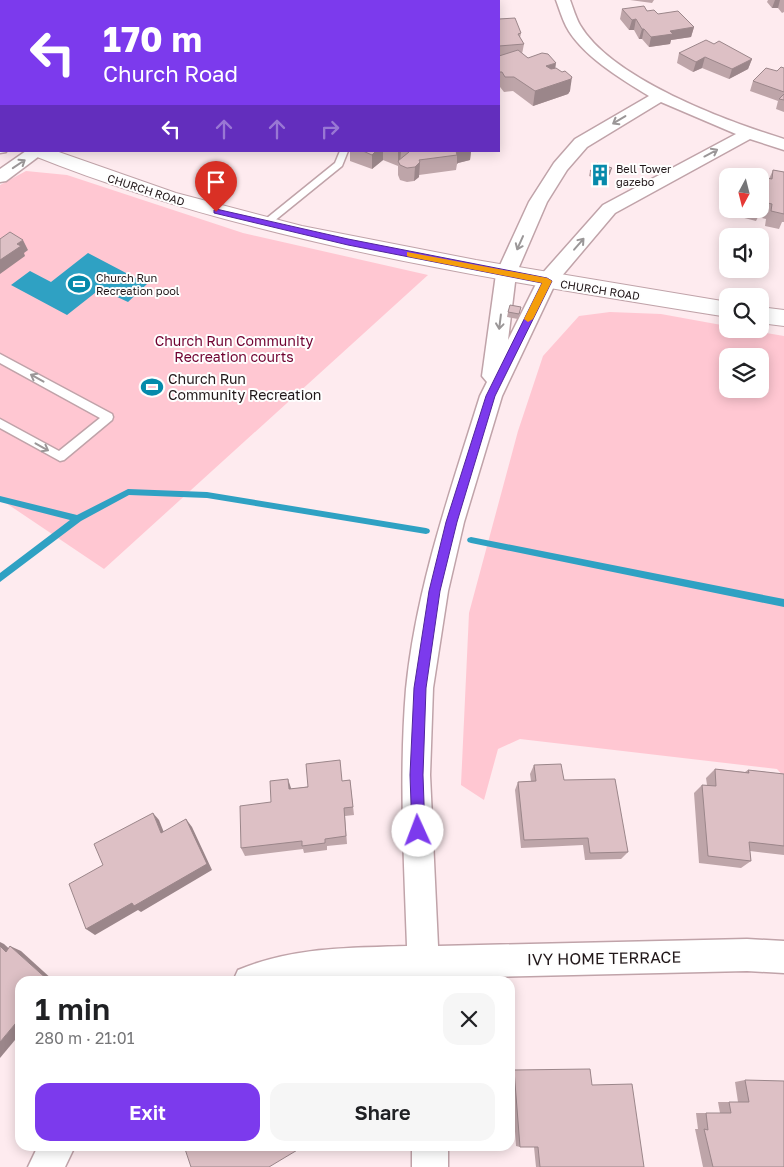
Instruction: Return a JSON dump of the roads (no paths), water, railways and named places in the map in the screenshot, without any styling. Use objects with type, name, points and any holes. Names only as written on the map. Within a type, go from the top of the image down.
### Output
[{"type":"main road","name":"CHURCH ROAD","points":[[41,152],[173,200],[265,224],[506,274],[719,309]]},
{"type":"main road","points":[[769,316],[784,318]]},
{"type":"street","points":[[563,0],[565,11],[572,26],[588,45],[620,70],[661,95],[699,114],[748,134],[784,145]]},
{"type":"street","points":[[423,972],[416,775],[420,688],[435,591],[452,522],[490,396],[506,274],[538,202],[560,167],[581,143],[661,95]]},
{"type":"street","points":[[490,396],[547,281],[609,209],[748,134]]},
{"type":"street","points":[[0,177],[38,152]]},
{"type":"street","name":"IVY HOME TERRACE","points":[[266,976],[291,969],[337,964],[423,972],[748,955],[784,957]]},
{"type":"street","points":[[46,1167],[54,1151]]},
{"type":"street","points":[[430,1151],[430,1167]]},
{"type":"lane","points":[[265,224],[339,164],[344,152]]},
{"type":"lane","points":[[0,358],[108,417],[60,457],[0,423]]},
{"type":"water","name":"Church Run Recreation pool","points":[[88,253],[147,284],[128,302],[100,289],[67,315],[11,285],[30,271],[51,282]]},
{"type":"waterway","points":[[78,519],[128,492],[207,495],[426,531]]},
{"type":"waterway","points":[[0,499],[78,519]]},
{"type":"waterway","points":[[0,578],[78,519]]},
{"type":"waterway","points":[[471,540],[784,603]]},
{"type":"place","name":"Bell Tower gazebo","points":[[600,175]]},
{"type":"place","name":"Church Run Recreation pool","points":[[79,284]]},
{"type":"place","name":"Church Run Community Recreation","points":[[152,387]]},
{"type":"park label","name":"Church Run Community Recreation courts","points":[[234,350]]}]
